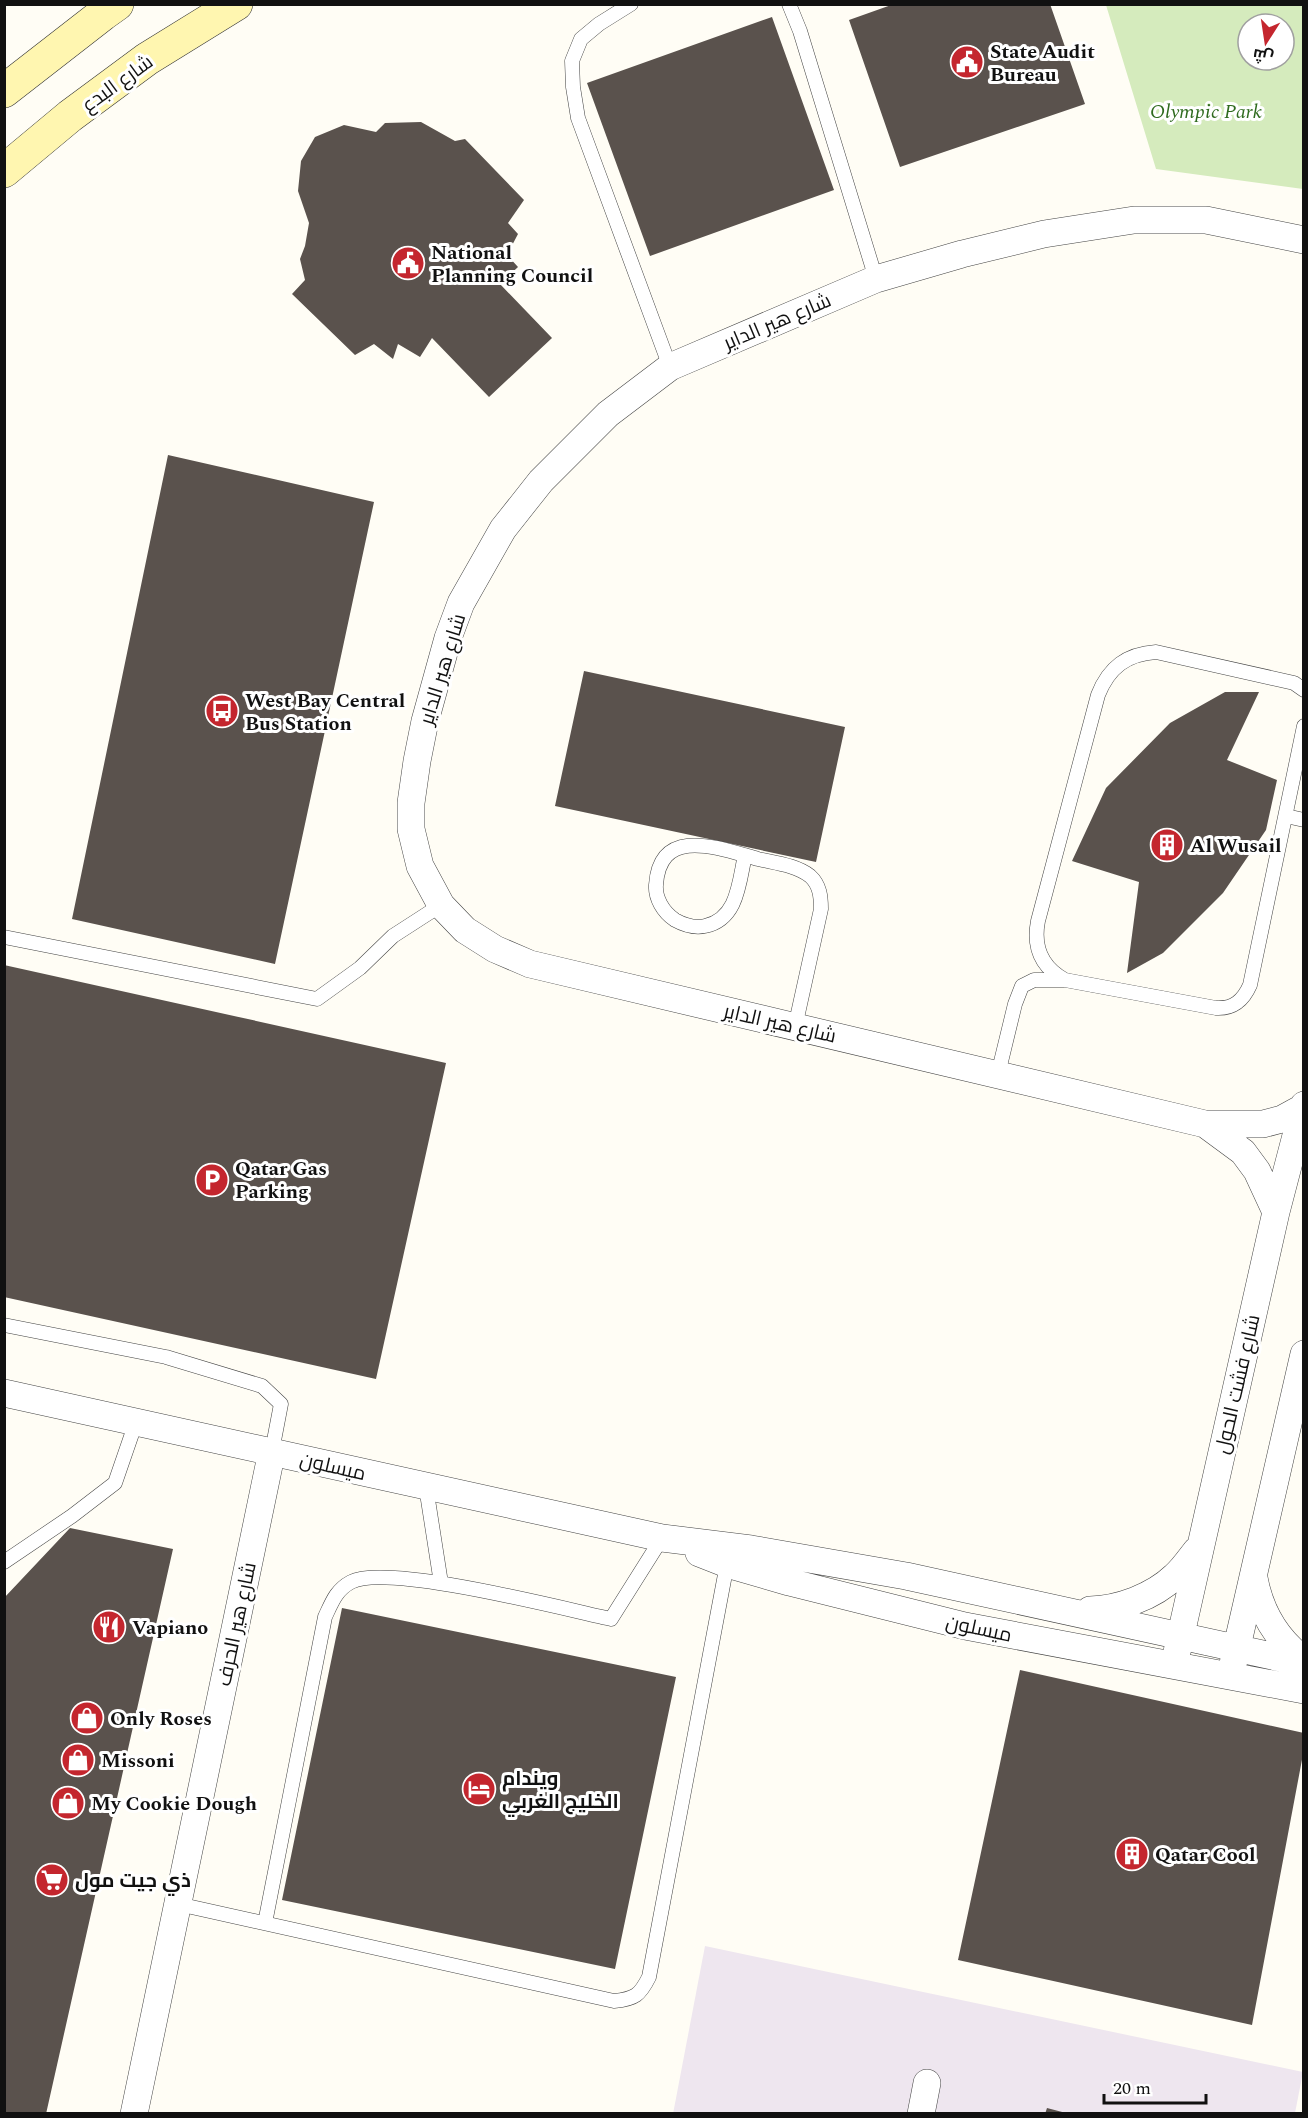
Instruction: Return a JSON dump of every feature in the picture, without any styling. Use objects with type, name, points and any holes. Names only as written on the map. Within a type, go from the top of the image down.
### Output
[{"type":"main road","points":[[4,91],[117,4]]},
{"type":"main road","name":"شارع البدع","points":[[4,171],[70,116],[147,59],[236,4]]},
{"type":"street","name":"شارع هير الداير","points":[[1303,1106],[1282,1119],[1263,1124],[1205,1124],[530,964],[495,950],[465,930],[441,905],[420,866],[411,829],[411,802],[425,721],[448,638],[461,603],[503,529],[542,481],[608,414],[670,367],[876,279],[962,254],[1044,234],[1134,220],[1206,220],[1304,240]]},
{"type":"street","name":"شارع فشت الحول","points":[[1174,1665],[1276,1212],[1303,1106]]},
{"type":"street","name":"شارع هير الداير","points":[[1205,1124],[1243,1152],[1257,1171],[1276,1212]]},
{"type":"street","points":[[1230,1677],[1304,1354]]},
{"type":"street","name":"ميسلون","points":[[4,1393],[662,1538],[840,1563],[1304,1662]]},
{"type":"street","name":"شارع هير الحرف","points":[[134,2114],[272,1451]]},
{"type":"street","name":"ميسلون","points":[[662,1538],[727,1564],[965,1626],[1304,1690]]},
{"type":"street","points":[[1068,1611],[1106,1610],[1142,1598],[1174,1577],[1199,1548]]},
{"type":"street","points":[[1253,1574],[1257,1591],[1271,1625],[1304,1662]]},
{"type":"street","points":[[921,2114],[927,2083]]},
{"type":"lane","points":[[632,4],[599,24],[580,39],[572,61],[573,87],[579,118],[670,367]]},
{"type":"lane","points":[[789,4],[800,31],[876,279]]},
{"type":"lane","points":[[1065,980],[1046,966],[1036,944],[1036,932],[1098,695],[1110,672],[1119,663],[1131,657],[1156,652],[1294,683],[1304,690]]},
{"type":"lane","points":[[998,1074],[1015,1004],[1022,986],[1034,980],[1065,980],[1216,1008],[1225,1008],[1241,1000],[1250,985],[1304,726]]},
{"type":"lane","points":[[1286,816],[1304,820]]},
{"type":"lane","points":[[745,855],[734,902],[728,913],[719,921],[696,927],[684,924],[674,919],[659,901],[656,889],[660,865],[669,854],[680,847],[692,844],[706,845],[745,855],[803,872],[811,877],[821,897],[821,909],[795,1027]]},
{"type":"lane","points":[[4,937],[317,999],[360,968],[393,936],[441,905]]},
{"type":"lane","points":[[4,1324],[166,1357],[262,1386],[281,1404],[272,1451]]},
{"type":"lane","points":[[4,1562],[72,1516],[115,1483],[136,1422]]},
{"type":"lane","points":[[426,1487],[441,1583]]},
{"type":"lane","points":[[265,1923],[325,1617],[336,1592],[352,1581],[370,1576],[441,1583],[611,1619],[662,1538]]},
{"type":"lane","points":[[178,1904],[614,2001],[630,2000],[642,1991],[649,1977],[727,1564]]},
{"type":"shaded area","points":[[705,1946],[1303,2072],[1295,2113],[673,2114]]},
{"type":"green space","name":"Olympic Park","points":[[1106,5],[1303,5],[1303,189],[1156,169]]},
{"type":"building","name":"State Audit Bureau","points":[[894,4],[1050,4],[1085,104],[900,167],[849,20]]},
{"type":"building","points":[[772,17],[834,190],[650,256],[587,83]]},
{"type":"building","name":"National Planning Council","points":[[421,122],[455,141],[465,139],[524,200],[508,223],[518,234],[507,255],[518,267],[500,284],[552,338],[489,397],[432,338],[420,357],[398,344],[393,359],[374,344],[355,355],[292,294],[305,280],[300,259],[309,223],[298,191],[301,161],[315,137],[344,125],[376,132],[385,123]]},
{"type":"building","name":"West Bay Central Bus Station","points":[[168,455],[374,502],[275,964],[72,919]]},
{"type":"building","points":[[584,671],[845,727],[816,862],[555,806]]},
{"type":"building","name":"Al Wusail","points":[[1225,692],[1259,692],[1227,760],[1277,780],[1266,830],[1223,893],[1163,953],[1127,973],[1139,882],[1072,861],[1106,788],[1170,723]]},
{"type":"building","name":"Qatar Gas Parking","points":[[4,965],[446,1063],[376,1379],[4,1297]]},
{"type":"building","name":"ذي جيت مول","points":[[70,1528],[173,1549],[46,2114],[4,2114],[4,1598]]},
{"type":"building","name":"ويندام الخليج الغربي","points":[[342,1608],[676,1677],[615,1969],[282,1900]]},
{"type":"building","name":"Qatar Cool","points":[[1020,1670],[1304,1733],[1304,1749],[1252,2025],[958,1960]]},
{"type":"building","points":[[1047,2108],[1066,2113],[1066,2114],[1045,2114]]},
{"type":"place","name":"State Audit Bureau","points":[[967,62]]},
{"type":"place","name":"National Planning Council","points":[[408,263]]},
{"type":"place","name":"West Bay Central Bus Station","points":[[222,711]]},
{"type":"place","name":"Al Wusail","points":[[1167,845]]},
{"type":"place","name":"Qatar Gas Parking","points":[[212,1180]]},
{"type":"place","name":"Vapiano","points":[[109,1627]]},
{"type":"place","name":"Only Roses","points":[[87,1718]]},
{"type":"place","name":"Missoni","points":[[78,1760]]},
{"type":"place","name":"ويندام الخليج الغربي","points":[[479,1789]]},
{"type":"place","name":"My Cookie Dough","points":[[68,1803]]},
{"type":"place","name":"Qatar Cool","points":[[1132,1854]]},
{"type":"place","name":"ذي جيت مول","points":[[52,1880]]}]
